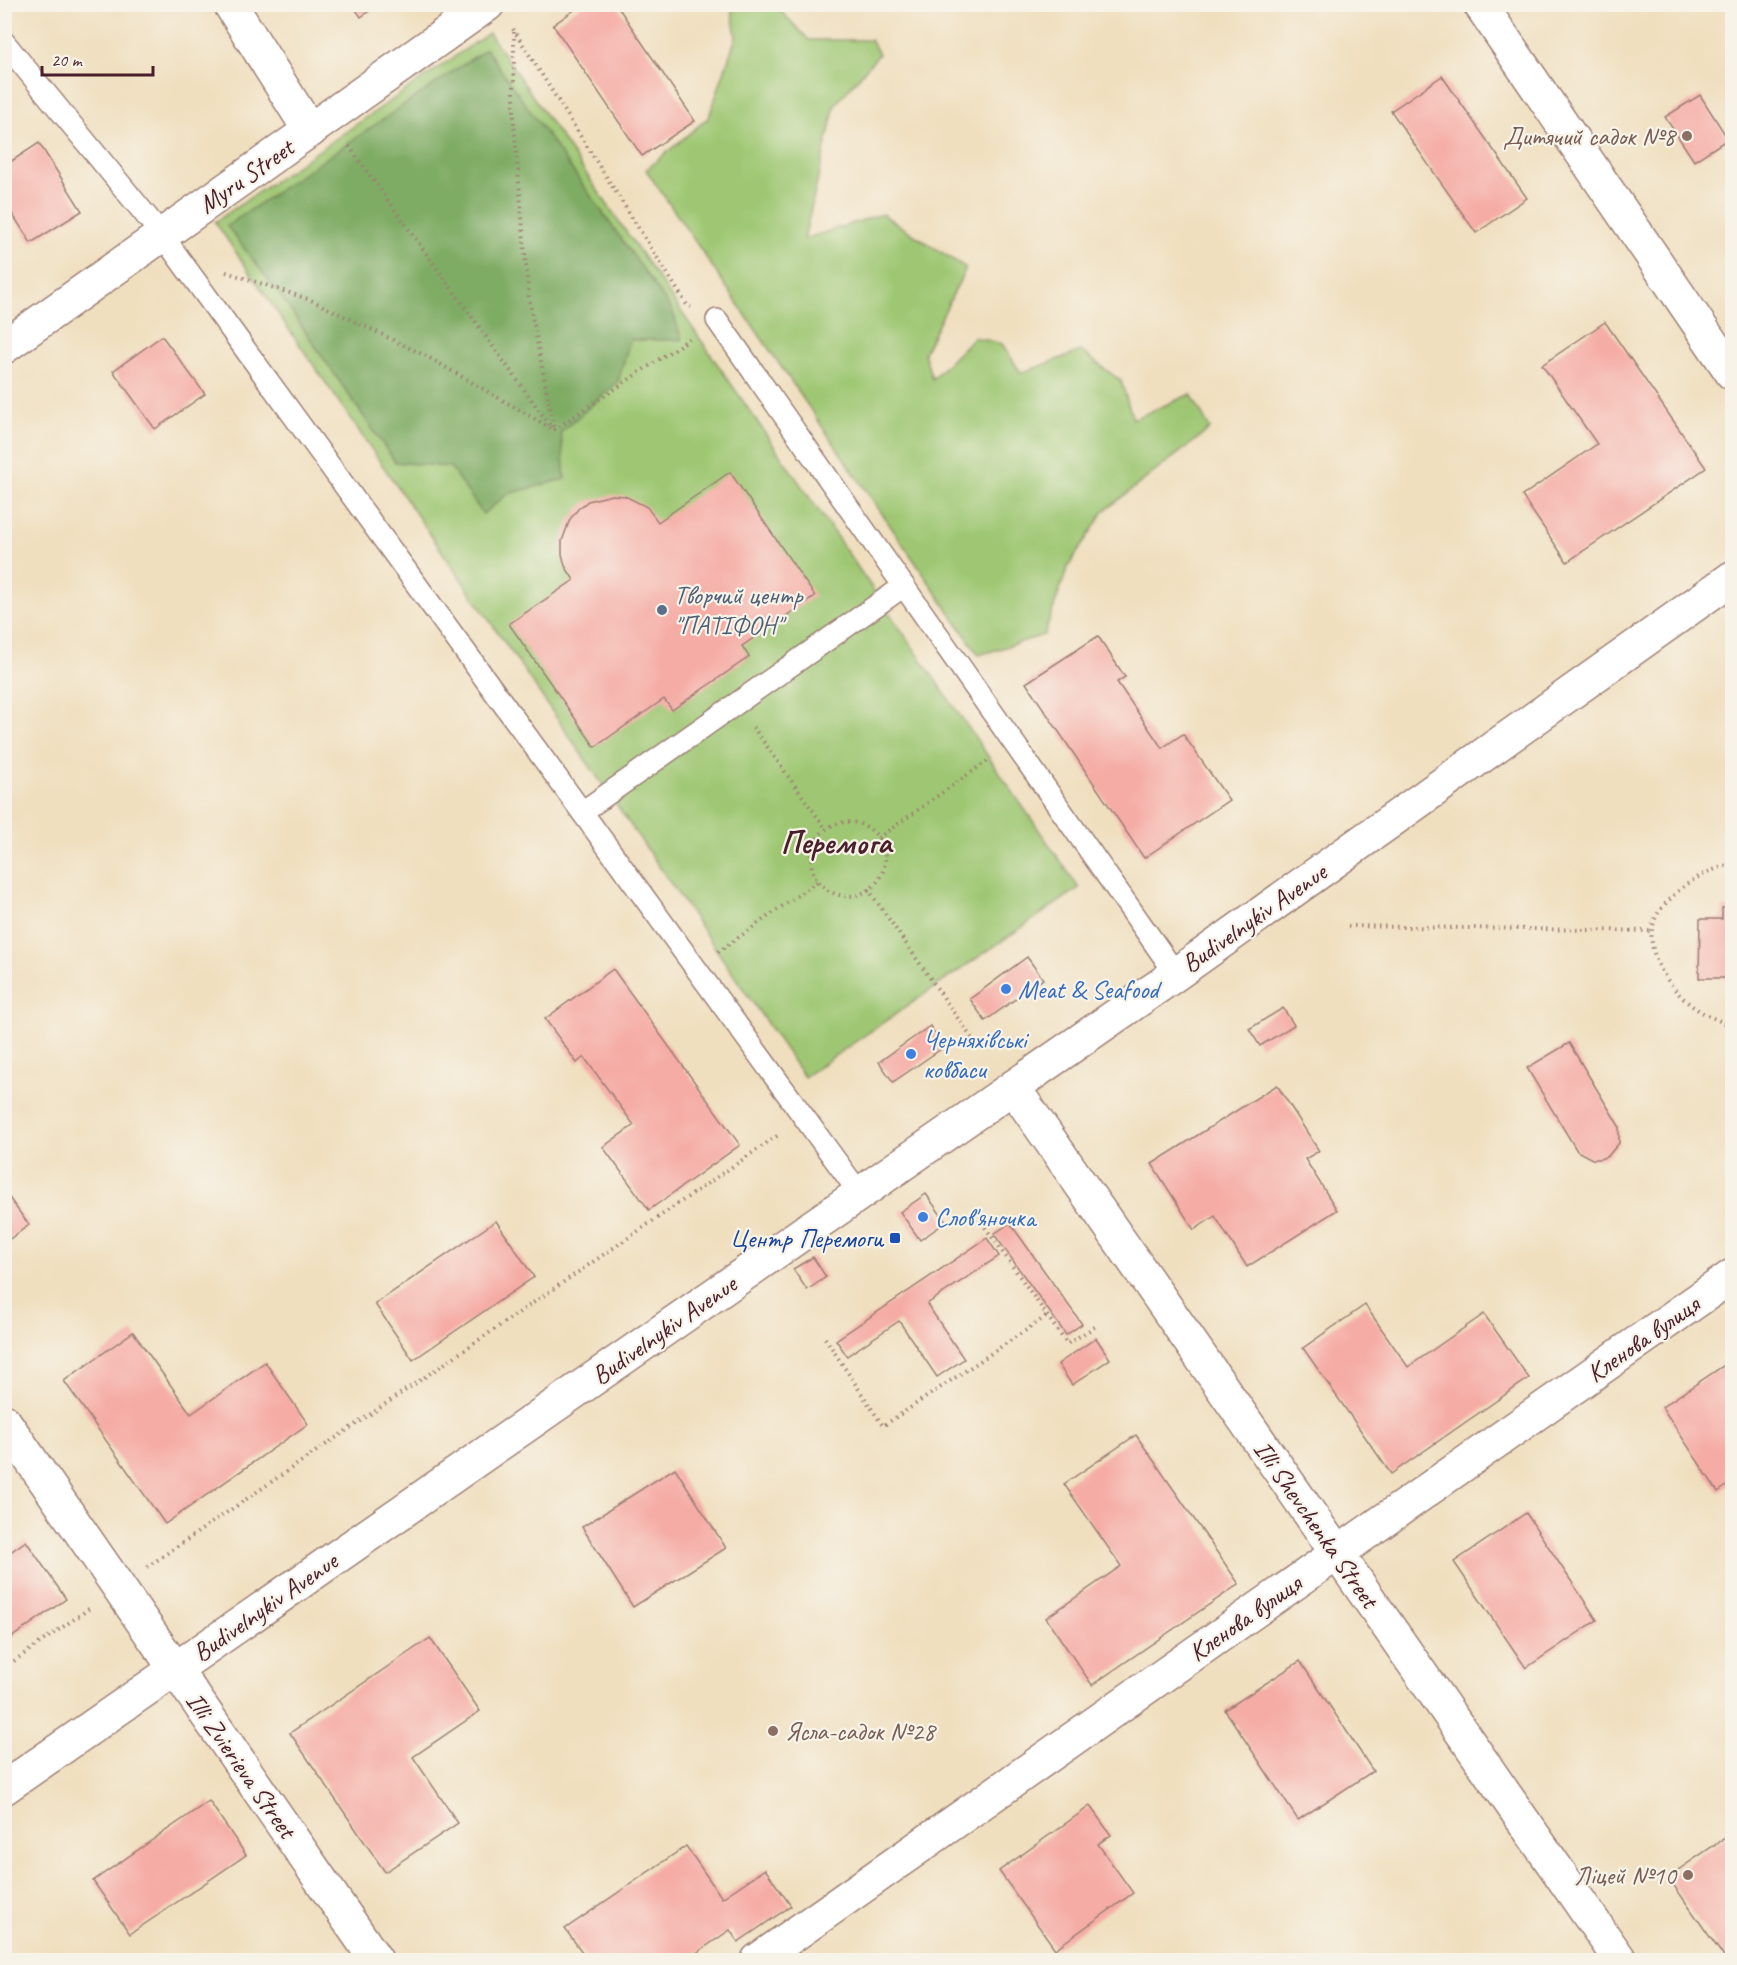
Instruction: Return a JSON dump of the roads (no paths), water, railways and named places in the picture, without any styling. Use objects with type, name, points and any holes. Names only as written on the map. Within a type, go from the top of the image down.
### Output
[{"type":"street","points":[[230,4],[319,124]]},
{"type":"street","points":[[1480,4],[1732,373]]},
{"type":"street","name":"Myru Street","points":[[4,347],[170,246],[319,124],[498,13]]},
{"type":"street","name":"Budivelnykiv Avenue","points":[[4,1788],[1176,974],[1732,578]]},
{"type":"street","name":"Illi Shevchenka Street","points":[[1012,1087],[1620,1960]]},
{"type":"street","name":"Кленова вулиця","points":[[758,1960],[1732,1276]]},
{"type":"street","name":"Illi Zvierieva Street","points":[[4,1421],[376,1960]]},
{"type":"lane","points":[[4,42],[170,246],[860,1194]]},
{"type":"lane","points":[[717,320],[1176,974]]},
{"type":"lane","points":[[582,812],[904,586]]},
{"type":"place","name":"Дитячий садок №8","points":[[1687,136]]},
{"type":"place","name":"Творчий центр \"ПАТІФОН\"","points":[[662,610]]},
{"type":"place","name":"Meat & Seafood","points":[[1006,989]]},
{"type":"place","name":"Черняхівські ковбаси","points":[[911,1054]]},
{"type":"place","name":"Слов'яночка","points":[[923,1217]]},
{"type":"place","name":"Центр Перемоги","points":[[895,1238]]},
{"type":"place","name":"Ясла-садок №28","points":[[773,1731]]},
{"type":"place","name":"Ліцей №10","points":[[1688,1875]]},
{"type":"district","name":"Перемога","points":[[836,842]]}]
